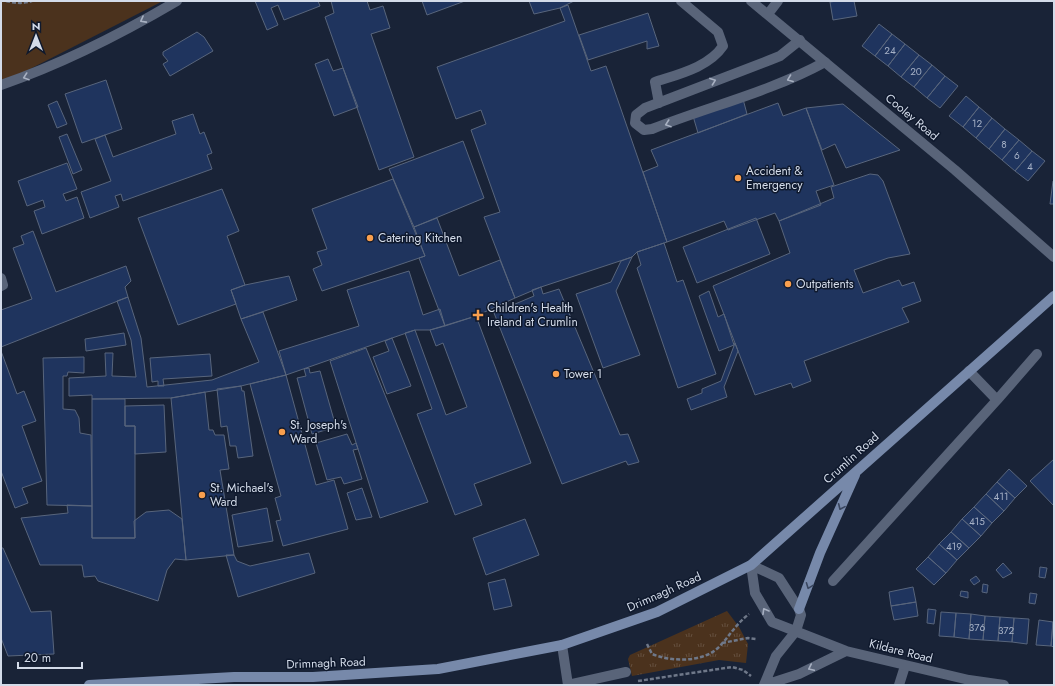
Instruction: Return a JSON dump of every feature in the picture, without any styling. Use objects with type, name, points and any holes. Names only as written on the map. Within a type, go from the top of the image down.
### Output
[{"type":"main road","name":"Crumlin Road","points":[[751,565],[1054,296]]},
{"type":"main road","points":[[799,609],[820,553],[857,471]]},
{"type":"main road","name":"Drimnagh Road","points":[[89,685],[313,678],[438,669],[562,645],[657,612],[751,565]]},
{"type":"street","points":[[1,85],[32,75],[99,43],[177,1]]},
{"type":"street","points":[[659,103],[655,82],[693,69],[717,56],[723,46],[718,32],[681,1]]},
{"type":"street","name":"Cooley Road","points":[[751,1],[800,40],[955,170],[1054,257]]},
{"type":"street","points":[[768,14],[778,1]]},
{"type":"street","points":[[800,40],[770,60],[645,108],[636,115],[635,123],[641,129],[652,129],[735,101],[802,75],[825,62]]},
{"type":"street","points":[[1,278],[3,285],[1,286]]},
{"type":"street","points":[[833,581],[1037,354]]},
{"type":"street","points":[[969,371],[997,400]]},
{"type":"street","points":[[751,565],[779,578],[799,609],[801,615],[796,631],[776,656],[764,685]]},
{"type":"street","name":"Kildare Road","points":[[751,565],[755,593],[772,622],[846,651],[969,680],[1004,685]]},
{"type":"street","points":[[562,645],[568,685],[585,683],[626,672]]},
{"type":"street","points":[[764,685],[798,674],[846,651]]},
{"type":"street","points":[[899,685],[905,666]]},
{"type":"path","points":[[6,1],[14,3],[26,3],[32,1]]},
{"type":"path","points":[[647,644],[652,654],[675,660],[700,657],[711,653],[722,644],[746,616]]},
{"type":"path","points":[[722,644],[748,638],[756,639]]},
{"type":"path","points":[[626,672],[639,681],[732,667],[743,670],[754,678]]},
{"type":"green space","points":[[1,1],[163,1],[24,72],[1,81]]},
{"type":"green space","points":[[727,611],[739,627],[748,644],[746,663],[719,660],[632,676],[628,659],[630,655]]},
{"type":"building","points":[[255,1],[318,1],[320,6],[284,20],[278,5],[271,8],[278,25],[267,30]]},
{"type":"building","points":[[331,1],[367,1],[370,10],[383,6],[390,28],[371,34],[414,157],[379,170],[325,17],[334,13]]},
{"type":"building","points":[[422,1],[465,1],[427,15]]},
{"type":"building","points":[[529,1],[574,1],[560,8],[534,14]]},
{"type":"building","points":[[854,1],[857,16],[833,20],[830,2]]},
{"type":"building","points":[[568,5],[591,71],[606,66],[667,242],[637,252],[632,257],[541,287],[515,298],[484,217],[500,212],[471,130],[486,124],[481,110],[456,119],[437,67],[565,21],[560,8]]},
{"type":"building","points":[[648,13],[659,46],[647,49],[647,41],[588,60],[579,35]]},
{"type":"building","points":[[879,24],[892,34],[875,56],[862,46]]},
{"type":"building","points":[[197,32],[204,37],[213,51],[170,76],[163,64],[168,61],[163,55],[163,52]]},
{"type":"building","points":[[892,34],[905,44],[888,66],[875,56]]},
{"type":"building","points":[[905,44],[919,55],[901,77],[888,66]]},
{"type":"building","points":[[919,55],[932,65],[914,87],[901,77]]},
{"type":"building","points":[[328,59],[333,71],[343,68],[358,107],[334,116],[315,64]]},
{"type":"building","points":[[932,65],[945,76],[927,98],[914,87]]},
{"type":"building","points":[[945,76],[958,86],[940,108],[927,98]]},
{"type":"building","points":[[106,80],[122,129],[82,143],[65,94]]},
{"type":"building","points":[[966,96],[979,107],[963,127],[949,116]]},
{"type":"building","points":[[743,99],[747,114],[698,133],[693,116]]},
{"type":"building","points":[[57,101],[67,124],[57,128],[48,105]]},
{"type":"building","name":"Accident & Emergency","points":[[778,103],[783,116],[806,108],[834,185],[816,191],[821,205],[779,221],[775,213],[728,230],[724,221],[667,242],[643,172],[658,166],[651,150]]},
{"type":"building","points":[[843,104],[900,150],[846,168],[835,144],[822,150],[806,108]]},
{"type":"building","points":[[979,107],[992,118],[976,138],[963,127]]},
{"type":"building","points":[[193,114],[200,134],[204,132],[212,153],[207,155],[212,169],[123,201],[121,194],[115,196],[119,207],[90,218],[81,192],[111,181],[95,139],[105,135],[113,157],[176,134],[172,121]]},
{"type":"building","points":[[992,118],[1005,129],[989,149],[976,138]]},
{"type":"building","points":[[1005,129],[1019,140],[1002,160],[989,149]]},
{"type":"building","points":[[67,134],[82,170],[73,174],[59,137]]},
{"type":"building","points":[[1019,140],[1032,151],[1015,171],[1002,160]]},
{"type":"building","points":[[463,141],[484,198],[414,227],[389,169]]},
{"type":"building","points":[[1032,151],[1045,161],[1028,181],[1015,171]]},
{"type":"building","points":[[67,163],[77,189],[63,194],[66,201],[77,197],[84,218],[42,234],[34,211],[45,207],[43,200],[27,206],[18,181]]},
{"type":"building","name":"Outpatients","points":[[870,174],[878,175],[883,181],[910,254],[888,258],[854,270],[863,293],[899,280],[902,286],[914,282],[921,301],[902,308],[909,322],[804,361],[811,381],[793,388],[791,383],[755,395],[713,286],[790,253],[779,221],[834,198],[831,187]]},
{"type":"building","name":"Catering Kitchen","points":[[393,179],[425,256],[322,291],[313,269],[322,265],[317,252],[327,249],[312,209]]},
{"type":"building","points":[[1053,181],[1054,204],[1050,204]]},
{"type":"building","points":[[222,189],[239,231],[227,236],[245,285],[231,290],[236,304],[178,325],[138,218]]},
{"type":"building","points":[[437,218],[459,276],[500,260],[515,298],[476,316],[445,326],[419,258],[425,256],[414,227]]},
{"type":"building","points":[[756,218],[770,254],[697,283],[683,247]]},
{"type":"building","points":[[33,231],[56,292],[126,266],[131,281],[125,287],[128,297],[1,347],[1,310],[32,299],[13,248],[24,244],[21,236]]},
{"type":"building","points":[[664,243],[677,282],[683,280],[716,374],[678,388],[637,268],[641,265],[637,252]]},
{"type":"building","points":[[632,257],[616,291],[640,355],[603,368],[576,294],[611,282],[621,261]]},
{"type":"building","points":[[409,271],[423,315],[440,309],[445,326],[430,330],[415,330],[286,375],[279,351],[359,326],[347,290]]},
{"type":"building","points":[[289,276],[297,300],[241,319],[231,290],[245,285]]},
{"type":"building","name":"Tower 1","points":[[541,287],[543,294],[559,289],[620,435],[628,434],[639,462],[628,465],[626,461],[562,484],[494,313],[534,296],[532,290]]},
{"type":"building","points":[[709,291],[718,317],[724,314],[734,345],[719,351],[699,296]]},
{"type":"building","points":[[128,297],[141,338],[147,387],[212,380],[259,362],[241,319],[263,312],[286,375],[241,386],[171,398],[92,399],[92,395],[69,396],[69,378],[106,376],[105,353],[113,353],[112,376],[136,377],[131,340],[117,301]]},
{"type":"building","points":[[476,316],[531,463],[474,484],[482,505],[455,515],[417,414],[432,409],[405,333],[415,330],[446,415],[467,407],[443,343],[436,346],[430,330]]},
{"type":"building","points":[[124,333],[126,345],[86,351],[85,339]]},
{"type":"building","points":[[392,338],[411,386],[387,394],[373,357],[389,351],[385,341]]},
{"type":"building","points":[[735,343],[738,351],[724,387],[727,397],[691,410],[687,399],[702,393],[702,389],[721,381]]},
{"type":"building","points":[[366,348],[428,502],[380,518],[330,361]]},
{"type":"building","points":[[1,351],[17,394],[24,391],[36,421],[22,426],[42,481],[22,488],[28,503],[15,508],[1,471]]},
{"type":"building","points":[[210,354],[212,376],[163,379],[164,386],[158,386],[158,381],[152,382],[150,358]]},
{"type":"building","points":[[84,357],[84,373],[68,372],[67,376],[63,376],[63,409],[75,410],[79,418],[80,433],[91,435],[92,506],[47,505],[43,358]]},
{"type":"building","points":[[309,368],[310,373],[320,371],[336,427],[312,434],[297,378],[306,376],[304,369]]},
{"type":"building","name":"St. Joseph's Ward","points":[[286,375],[316,485],[334,480],[348,529],[283,546],[276,521],[281,520],[275,498],[281,496],[250,384]]},
{"type":"building","points":[[241,386],[242,391],[244,391],[253,456],[238,458],[236,446],[230,446],[227,426],[221,427],[217,389]]},
{"type":"building","name":"St. Michael's Ward","points":[[205,392],[209,430],[213,430],[215,435],[224,435],[229,469],[220,470],[234,555],[186,560],[171,398]]},
{"type":"building","points":[[92,399],[125,399],[125,426],[135,426],[135,538],[92,538]]},
{"type":"building","points":[[164,405],[166,452],[135,454],[135,426],[125,426],[125,406]]},
{"type":"building","points":[[347,434],[352,445],[356,443],[358,449],[353,450],[362,479],[344,484],[341,477],[327,480],[316,443]]},
{"type":"building","points":[[1054,459],[1054,506],[1030,481]]},
{"type":"building","points":[[1009,469],[1027,486],[1015,498],[997,482]]},
{"type":"building","points":[[997,482],[1015,498],[1004,511],[986,494]]},
{"type":"building","points":[[362,488],[372,517],[356,520],[347,493]]},
{"type":"building","points":[[986,494],[1004,511],[992,523],[974,507]]},
{"type":"building","points":[[67,505],[92,506],[92,538],[135,538],[134,521],[146,512],[169,510],[182,519],[186,560],[175,559],[167,570],[158,601],[98,581],[95,576],[84,577],[82,565],[40,565],[21,518],[68,513]]},
{"type":"building","points":[[974,507],[992,523],[981,536],[962,519]]},
{"type":"building","points":[[267,508],[273,541],[238,547],[232,515]]},
{"type":"building","points":[[525,519],[539,555],[486,575],[473,538]]},
{"type":"building","points":[[962,519],[981,536],[969,548],[951,532]]},
{"type":"building","points":[[951,532],[969,548],[957,560],[939,544]]},
{"type":"building","points":[[939,544],[957,560],[946,573],[928,557]]},
{"type":"building","points":[[1,548],[3,548],[31,612],[51,611],[54,654],[8,656],[1,638]]},
{"type":"building","points":[[309,553],[315,573],[238,597],[226,555],[234,555],[237,561],[250,566]]},
{"type":"building","points":[[928,557],[946,573],[934,585],[916,569]]},
{"type":"building","points":[[1003,563],[1012,573],[1003,578],[996,570]]},
{"type":"building","points":[[1040,567],[1047,568],[1045,578],[1039,577]]},
{"type":"building","points":[[976,576],[980,581],[974,585],[970,580]]},
{"type":"building","points":[[505,579],[512,606],[494,610],[488,583]]},
{"type":"building","points":[[983,584],[988,585],[987,593],[982,592]]},
{"type":"building","points":[[913,587],[916,602],[891,606],[889,592]]},
{"type":"building","points":[[961,591],[968,592],[968,598],[960,596]]},
{"type":"building","points":[[1030,593],[1037,594],[1035,604],[1029,603]]},
{"type":"building","points":[[916,602],[918,616],[894,620],[891,606]]},
{"type":"building","points":[[928,609],[936,610],[934,624],[927,623]]},
{"type":"building","points":[[941,612],[956,613],[954,637],[939,636]]},
{"type":"building","points":[[956,613],[971,614],[969,639],[954,637]]},
{"type":"building","points":[[971,614],[985,616],[983,640],[969,639]]},
{"type":"building","points":[[985,616],[1000,617],[998,641],[983,640]]},
{"type":"building","points":[[1000,617],[1014,618],[1012,642],[998,641]]},
{"type":"building","points":[[1014,618],[1029,619],[1027,644],[1012,642]]},
{"type":"building","points":[[1039,620],[1053,622],[1051,646],[1036,645]]},
{"type":"building","points":[[1054,622],[1054,647],[1051,646]]},
{"type":"place","name":"Accident & Emergency","points":[[738,178]]},
{"type":"place","name":"Catering Kitchen","points":[[370,238]]},
{"type":"place","name":"Outpatients","points":[[788,284]]},
{"type":"place","name":"Children's Health Ireland at Crumlin","points":[[478,315]]},
{"type":"place","name":"Tower 1","points":[[556,374]]},
{"type":"place","name":"St. Joseph's Ward","points":[[282,432]]},
{"type":"place","name":"St. Michael's Ward","points":[[202,495]]}]
